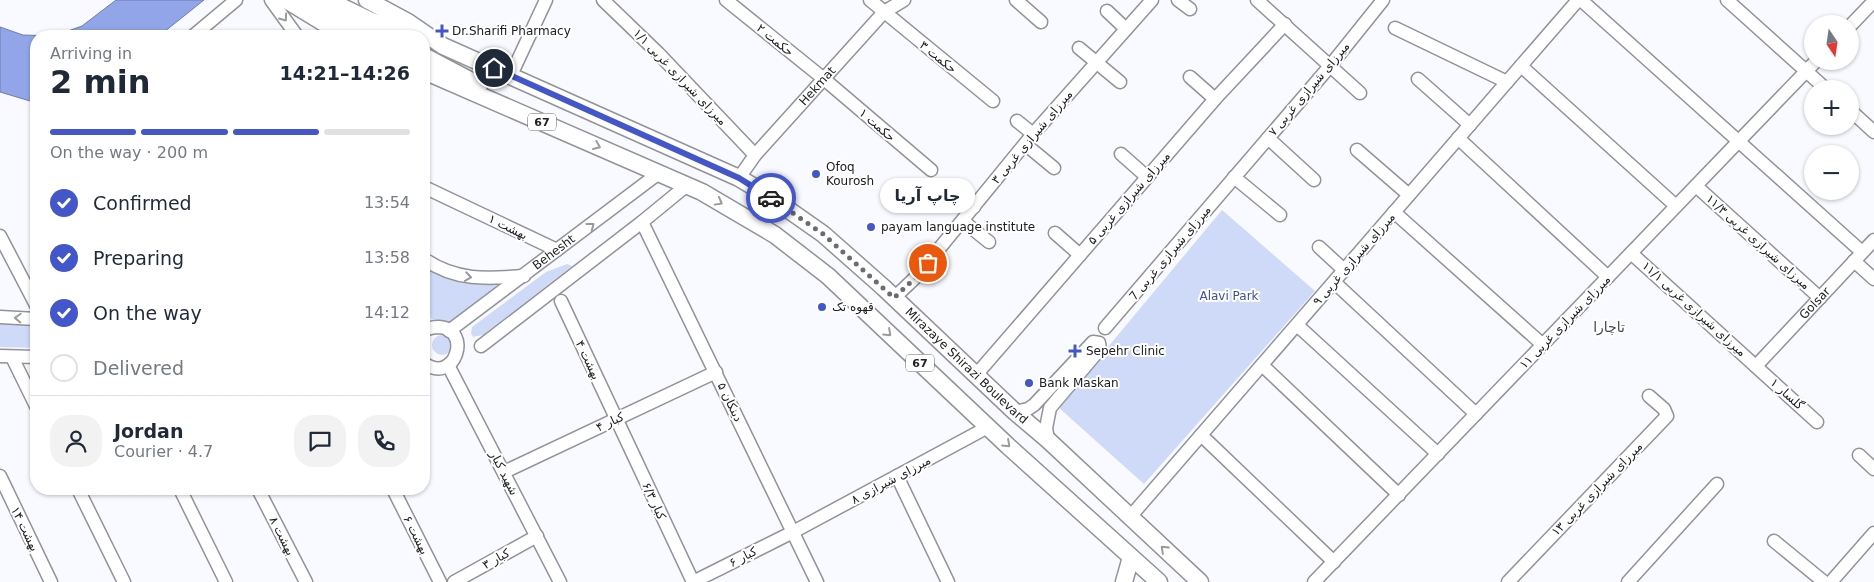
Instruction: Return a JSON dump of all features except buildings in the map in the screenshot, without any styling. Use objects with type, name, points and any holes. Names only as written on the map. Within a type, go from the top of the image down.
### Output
[{"type":"main road","points":[[286,0],[335,30]]},
{"type":"main road","points":[[304,0],[366,30]]},
{"type":"main road","points":[[328,0],[369,20],[398,30]]},
{"type":"main road","name":"Mirazaye Shirazi Boulevard","points":[[367,0],[420,30]]},
{"type":"main road","name":"Mirazaye Shirazi Boulevard","points":[[430,37],[443,46],[739,178],[766,194],[823,234],[1200,582]]},
{"type":"main road","points":[[430,41],[443,46]]},
{"type":"main road","points":[[430,59],[565,132]]},
{"type":"main road","name":"67","points":[[430,74],[702,192],[752,220],[805,256],[988,427],[1159,582]]},
{"type":"main road","points":[[1124,582],[1131,557]]},
{"type":"street","points":[[200,30],[236,0]]},
{"type":"street","points":[[271,0],[293,30]]},
{"type":"street","points":[[511,75],[546,0]]},
{"type":"street","name":"۱/۱ میرزای شیرازی غربی","points":[[603,0],[658,53],[755,155]]},
{"type":"street","name":"۲ حکمت","points":[[726,0],[824,79]]},
{"type":"street","name":"۳ حکمت","points":[[870,0],[993,101]]},
{"type":"street","name":"Hekmat","points":[[739,178],[755,155],[884,12],[904,0]]},
{"type":"street","points":[[1016,0],[1041,22]]},
{"type":"street","name":"۳ میرزای شیرازی غربی","points":[[894,298],[916,277],[1029,139],[1152,0]]},
{"type":"street","points":[[1178,0],[1190,9]]},
{"type":"street","points":[[1257,0],[1360,93]]},
{"type":"street","name":"۷ میرزای شیرازی غربی","points":[[1234,177],[1330,66],[1383,0]]},
{"type":"street","points":[[1579,0],[1739,142],[1858,257],[1874,279]]},
{"type":"street","name":"میرزای شیرازی غربی ۹","points":[[1130,517],[1579,0]]},
{"type":"street","points":[[1727,0],[1816,80]]},
{"type":"street","points":[[1859,16],[1871,3]]},
{"type":"street","points":[[1107,12],[1126,29]]},
{"type":"street","name":"۵ میرزای شیرازی غربی","points":[[976,375],[1215,99],[1285,24]]},
{"type":"street","points":[[1395,28],[1507,82]]},
{"type":"street","points":[[1079,48],[1120,82]]},
{"type":"street","points":[[1521,66],[1676,206]]},
{"type":"street","name":"میرزای شیرازی غربی ۱۱","points":[[1314,582],[1806,71]]},
{"type":"street","points":[[1190,77],[1215,99]]},
{"type":"street","name":"۱ حکمت","points":[[824,79],[931,170]]},
{"type":"street","points":[[1418,79],[1470,125]]},
{"type":"street","points":[[1859,118],[1874,132]]},
{"type":"street","points":[[1017,121],[1029,139],[1054,168]]},
{"type":"street","points":[[1268,138],[1314,180]]},
{"type":"street","points":[[1458,138],[1608,277]]},
{"type":"street","points":[[1358,150],[1409,195]]},
{"type":"street","points":[[1121,154],[1148,177]]},
{"type":"street","name":"Behesht","points":[[449,331],[660,174]]},
{"type":"street","points":[[1234,177],[1280,215]]},
{"type":"street","name":"میرزای شیرازی غربی 7","points":[[1105,328],[1234,177]]},
{"type":"street","points":[[481,346],[686,186]]},
{"type":"street","name":"میرزای شیرازی غربی ۱۱/۳","points":[[1696,186],[1820,298]]},
{"type":"street","name":"۱ بهشت","points":[[430,190],[557,250]]},
{"type":"street","points":[[961,196],[974,207]]},
{"type":"street","points":[[1394,212],[1543,345]]},
{"type":"street","points":[[963,221],[989,242]]},
{"type":"street","name":"۵ دینکان","points":[[642,222],[817,582]]},
{"type":"street","points":[[1055,233],[1080,255]]},
{"type":"street","points":[[0,236],[30,293]]},
{"type":"street","name":"Golsar","points":[[1756,366],[1874,240]]},
{"type":"street","points":[[1319,247],[1344,270]]},
{"type":"street","name":"میرزای شیرازی غربی ۱۱/۱","points":[[1631,253],[1756,366]]},
{"type":"street","points":[[430,262],[455,274],[472,278],[493,279],[524,276]]},
{"type":"street","points":[[1334,282],[1476,414]]},
{"type":"street","name":"۴ بهشت","points":[[561,301],[616,420]]},
{"type":"street","points":[[0,317],[30,319]]},
{"type":"street","points":[[1297,325],[1438,454]]},
{"type":"street","points":[[430,328],[437,327],[449,331],[454,336],[458,349],[455,357],[448,364],[441,368],[430,367]]},
{"type":"street","points":[[1015,412],[1028,409],[1034,405],[1093,342],[1099,343],[1100,349],[1050,408],[1046,428],[1048,440]]},
{"type":"street","points":[[6,357],[30,357]]},
{"type":"street","points":[[6,357],[30,396]]},
{"type":"street","name":"شهید کبار","points":[[448,364],[560,582]]},
{"type":"street","points":[[1262,366],[1398,494]]},
{"type":"street","name":"گلسار ۱","points":[[1756,366],[1817,422]]},
{"type":"street","name":"۴ کبار","points":[[504,472],[716,372]]},
{"type":"street","name":"۱۳ میرزای شیرازی غربی","points":[[1508,582],[1667,416],[1664,409],[1649,396]]},
{"type":"street","name":"۶/۳ کبار","points":[[616,420],[693,582]]},
{"type":"street","name":"۸ میرزای شیرازی","points":[[793,532],[988,427]]},
{"type":"street","points":[[1201,435],[1334,562]]},
{"type":"street","points":[[1859,455],[1874,469]]},
{"type":"street","name":"۱۴ بهشت","points":[[0,476],[51,582]]},
{"type":"street","points":[[897,476],[948,582]]},
{"type":"street","points":[[1628,582],[1717,484]]},
{"type":"street","points":[[81,495],[124,582]]},
{"type":"street","points":[[183,495],[226,582]]},
{"type":"street","name":"۸ بهشت","points":[[261,495],[306,582]]},
{"type":"street","name":"۸ بهشت","points":[[268,495],[311,575],[311,582]]},
{"type":"street","name":"۶ بهشت","points":[[395,495],[440,582]]},
{"type":"street","name":"۶ کبار","points":[[693,582],[793,532]]},
{"type":"street","points":[[1830,582],[1874,533]]},
{"type":"street","name":"۳ کبار","points":[[454,582],[537,536]]},
{"type":"street","points":[[1774,541],[1824,582]]},
{"type":"green space","name":"Alavi Park","points":[[1222,210],[1315,291],[1144,484],[1058,407]]},
{"type":"green space","points":[[567,264],[572,266],[483,335],[473,337],[471,333],[472,327],[546,272]]},
{"type":"green space","points":[[430,269],[462,282],[482,285],[503,285],[456,323],[431,319]]},
{"type":"green space","points":[[0,321],[30,322],[30,348],[0,347]]},
{"type":"green space","points":[[442,335],[449,338],[452,345],[449,352],[442,355],[435,352],[432,345],[435,338]]},
{"type":"water","points":[[116,0],[204,0],[166,30],[71,30],[82,26]]},
{"type":"water","points":[[0,27],[23,35],[30,35],[30,101],[0,92]]},
{"type":"way so far","points":[[771,198],[823,234],[894,298],[928,263]]},
{"type":"place","name":"Dr.Sharifi Pharmacy","points":[[442,31]]},
{"type":"place","name":"Ofoq Kourosh","points":[[816,174]]},
{"type":"place","name":"payam language institute","points":[[871,227]]},
{"type":"place","name":"چاپ آریا","points":[[928,263]]},
{"type":"place","name":"قهوه تک","points":[[822,307]]},
{"type":"place","name":"Sepehr Clinic","points":[[1075,351]]},
{"type":"place","name":"Bank Maskan","points":[[1029,383]]},
{"type":"district","name":"تاچارا","points":[[1609,327]]},
{"type":"route","points":[[494,68],[739,178],[771,198]]}]
